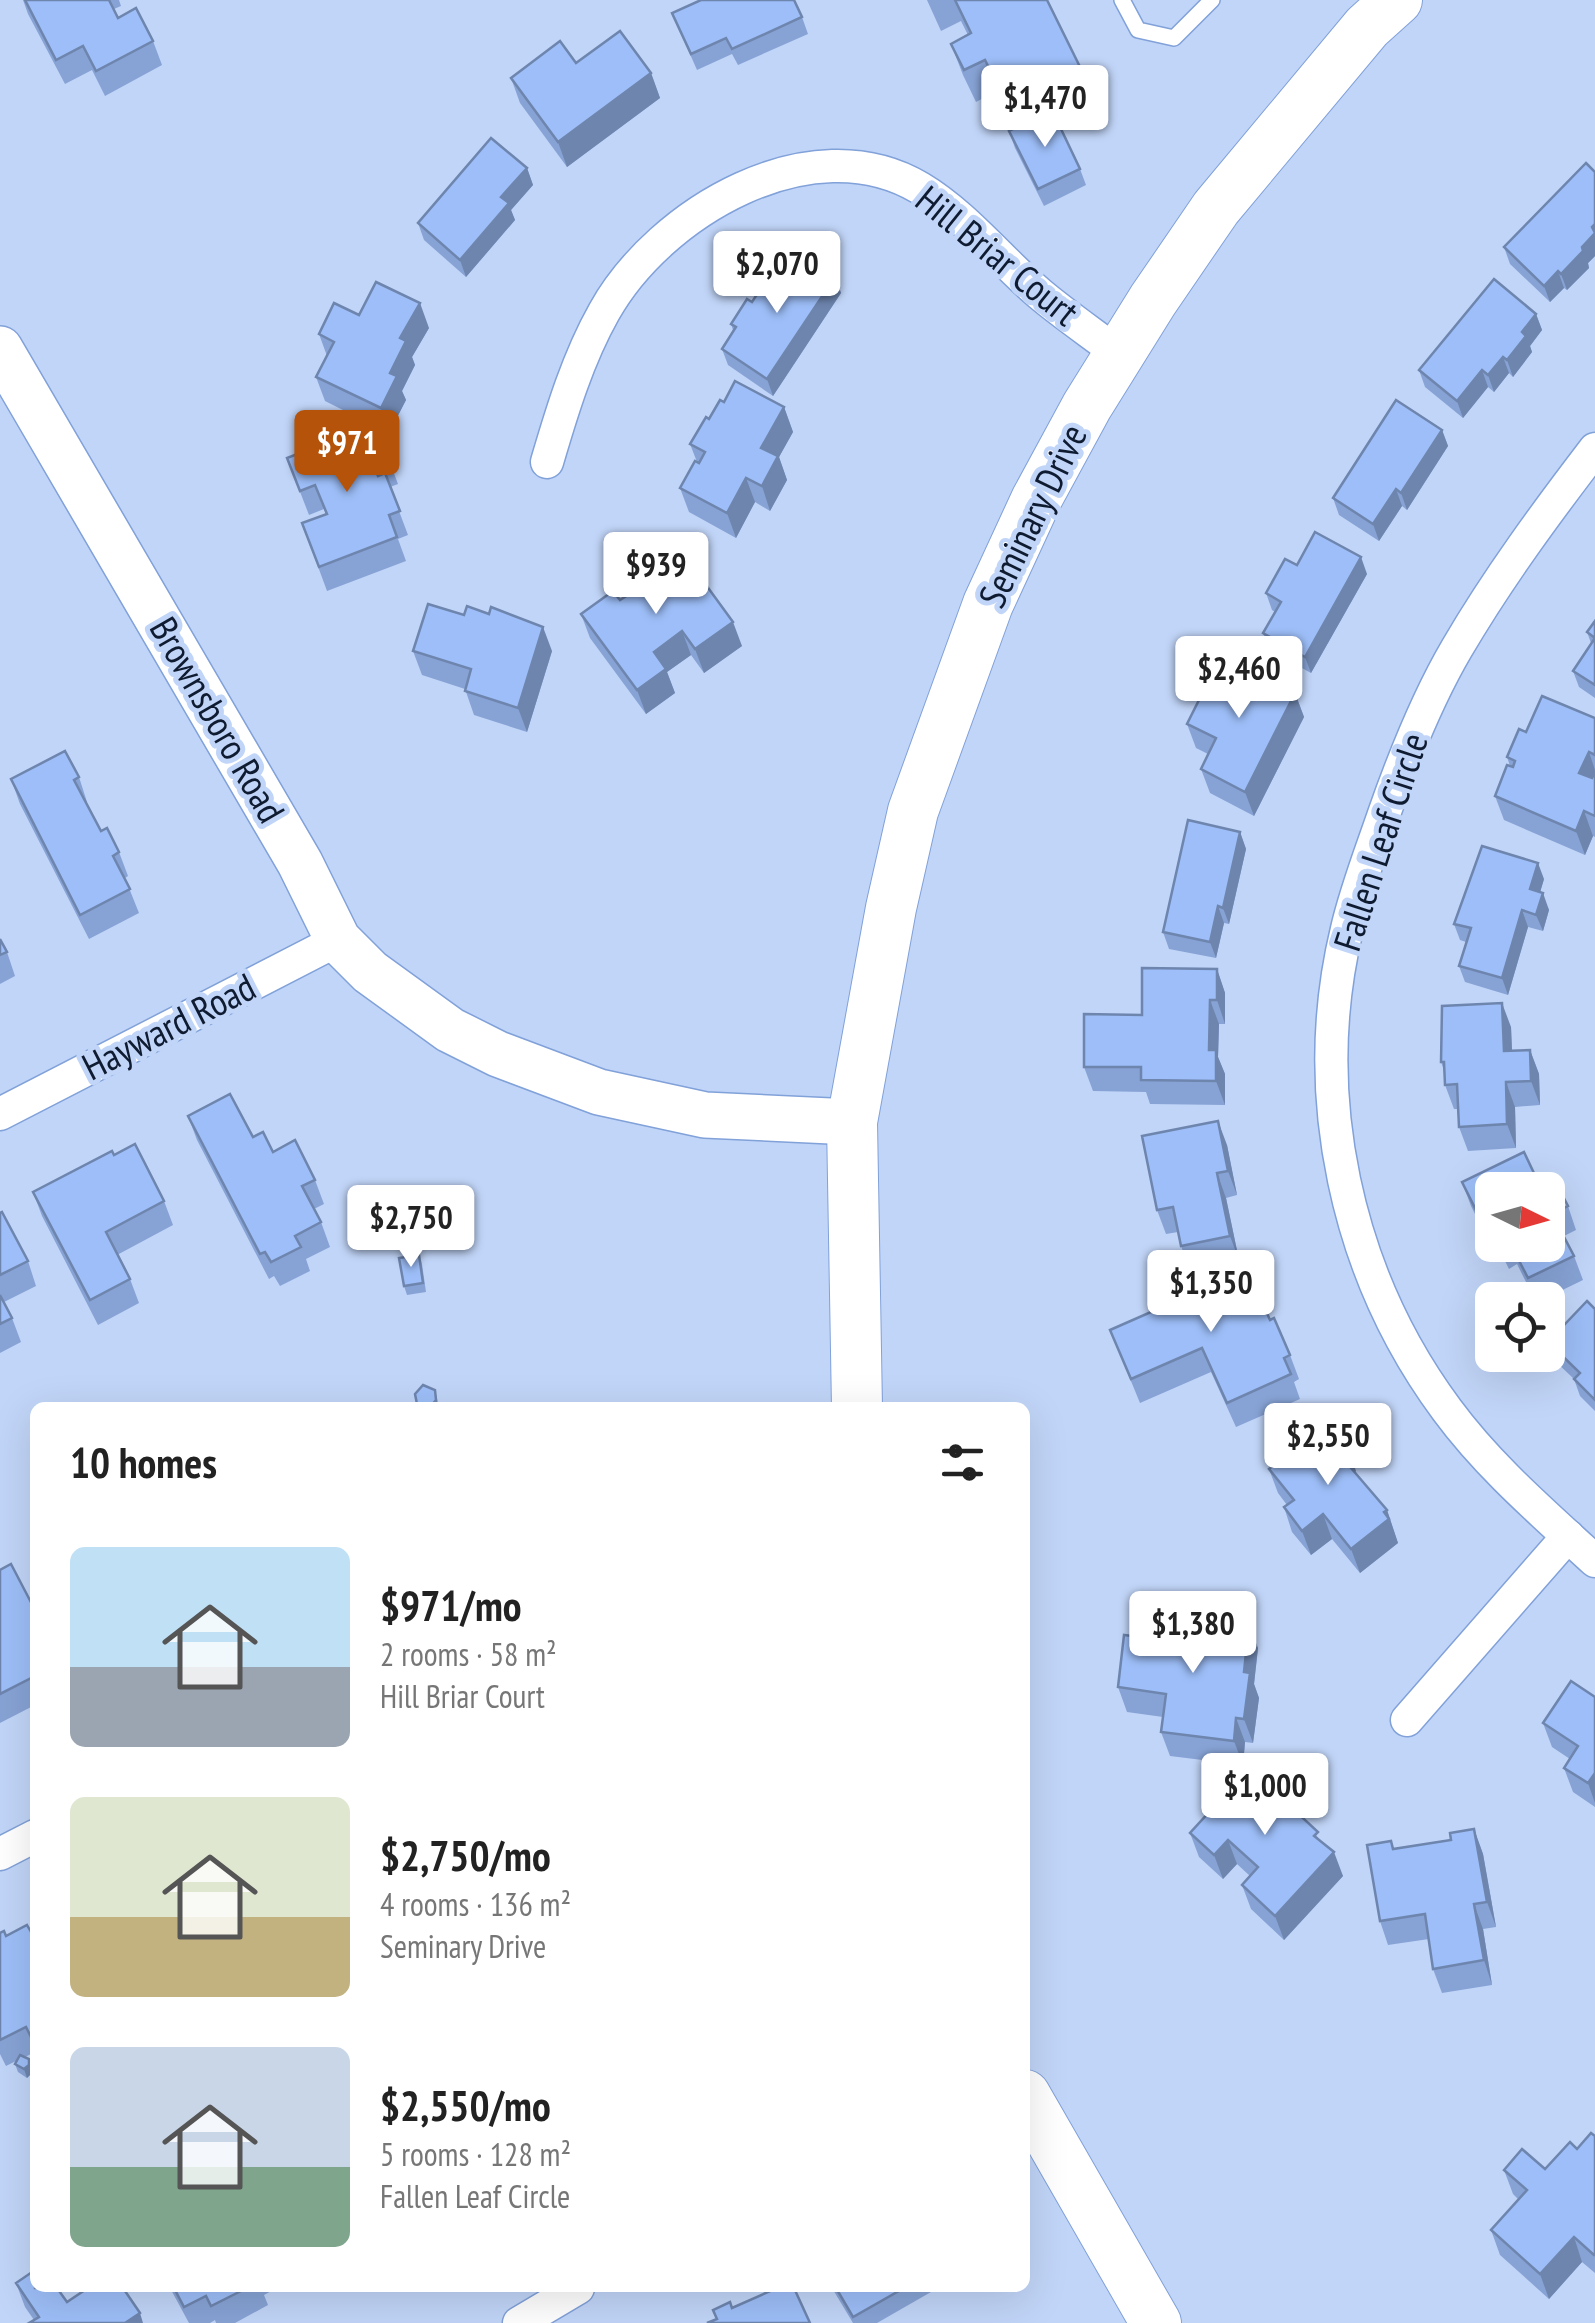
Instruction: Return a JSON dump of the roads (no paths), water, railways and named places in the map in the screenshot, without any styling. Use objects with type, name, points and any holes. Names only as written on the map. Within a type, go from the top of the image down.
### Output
[{"type":"main road","name":"Seminary Drive","points":[[856,1402],[852,1122],[891,908],[913,812],[988,604],[1036,500],[1119,354],[1216,208],[1367,27],[1397,0]]},
{"type":"main road","points":[[1030,2104],[1156,2323]]},
{"type":"street","name":"Hill Briar Court","points":[[547,462],[567,398],[604,312],[636,266],[725,196],[777,173],[819,164],[896,176],[920,188],[943,204],[1040,294],[1119,354]]},
{"type":"street","name":"Brownsboro Road","points":[[0,350],[300,862],[338,940],[370,972],[413,1006],[480,1046],[599,1092],[705,1115],[852,1122]]},
{"type":"street","name":"Fallen Leaf Circle","points":[[1595,449],[1507,569],[1456,650],[1422,716],[1346,929],[1337,982],[1332,1056],[1345,1194],[1372,1277],[1406,1348],[1446,1410],[1483,1453],[1595,1561]]},
{"type":"street","name":"Hayward Road","points":[[0,1114],[338,940]]},
{"type":"street","points":[[1407,1720],[1568,1536]]},
{"type":"street","points":[[0,1854],[30,1839]]},
{"type":"street","points":[[519,2323],[571,2292]]},
{"type":"lane","points":[[1122,0],[1138,30],[1174,38],[1212,0]]}]
